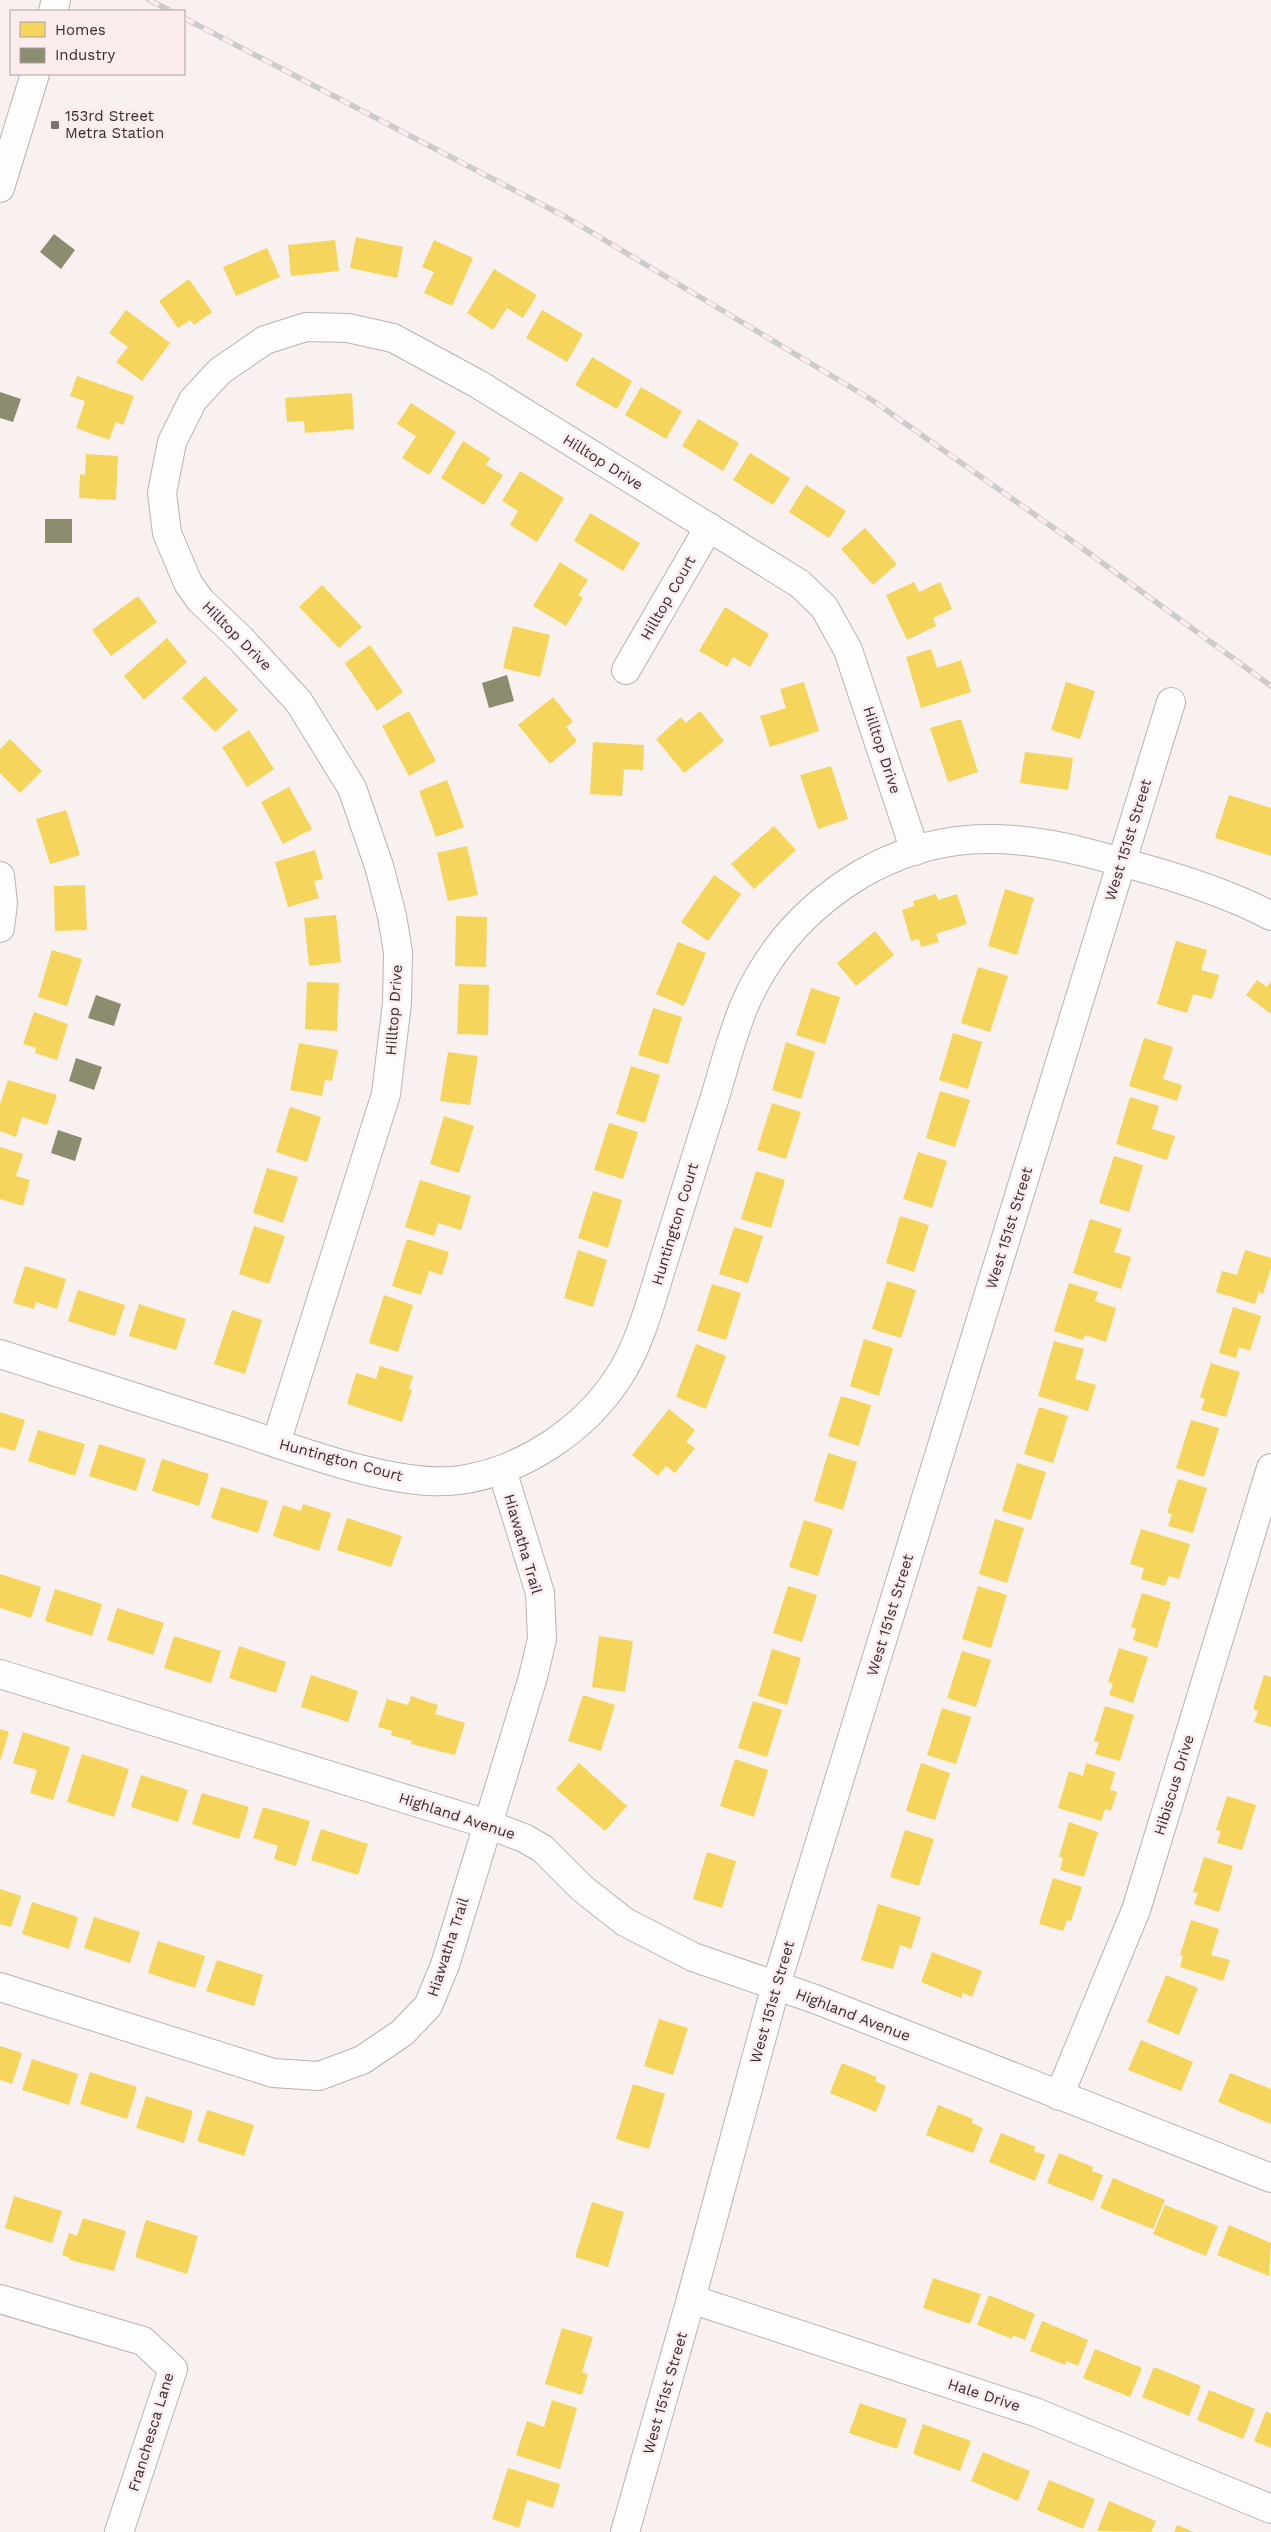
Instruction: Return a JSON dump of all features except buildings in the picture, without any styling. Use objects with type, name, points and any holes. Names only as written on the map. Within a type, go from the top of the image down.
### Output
[{"type":"street","points":[[0,188],[34,75]]},
{"type":"street","name":"Hilltop Drive","points":[[276,1443],[386,1094],[397,1002],[398,952],[392,916],[379,866],[352,788],[299,702],[241,639],[210,612],[188,583],[167,533],[162,493],[172,442],[193,400],[220,371],[265,340],[306,326],[348,328],[392,338],[478,384],[800,584],[824,607],[848,650],[915,851]]},
{"type":"street","name":"Hilltop Court","points":[[626,670],[710,527]]},
{"type":"street","name":"West 151st Street","points":[[625,2532],[691,2299],[776,1985],[1171,702]]},
{"type":"street","name":"Huntington Court","points":[[0,1354],[276,1443],[400,1478],[444,1482],[462,1480],[502,1470],[557,1442],[588,1415],[620,1376],[646,1316],[744,1006],[779,946],[810,910],[826,897],[879,864],[915,851],[972,839],[1020,838],[1050,843],[1121,862],[1225,895],[1271,916]]},
{"type":"street","points":[[0,876],[3,903],[0,928]]},
{"type":"street","name":"Hibiscus Drive","points":[[1059,2096],[1136,1910],[1271,1468]]},
{"type":"street","name":"Hiawatha Trail","points":[[0,1987],[273,2073],[319,2076],[362,2060],[402,2033],[428,2006],[445,1965],[542,1639],[540,1593],[502,1470]]},
{"type":"street","name":"Highland Avenue","points":[[0,1674],[487,1824],[524,1838],[543,1849],[582,1889],[625,1922],[660,1942],[692,1957],[776,1985],[1271,2178]]},
{"type":"street","name":"Franchesca Lane","points":[[0,2299],[143,2341],[173,2368],[120,2532]]},
{"type":"street","name":"Hale Drive","points":[[691,2299],[1035,2412],[1271,2508]]},
{"type":"railway","points":[[149,0],[169,10]]},
{"type":"railway","points":[[185,19],[566,217],[872,400],[1075,543],[1271,686]]},
{"type":"place","name":"153rd Street Metra Station","points":[[55,125]]}]
